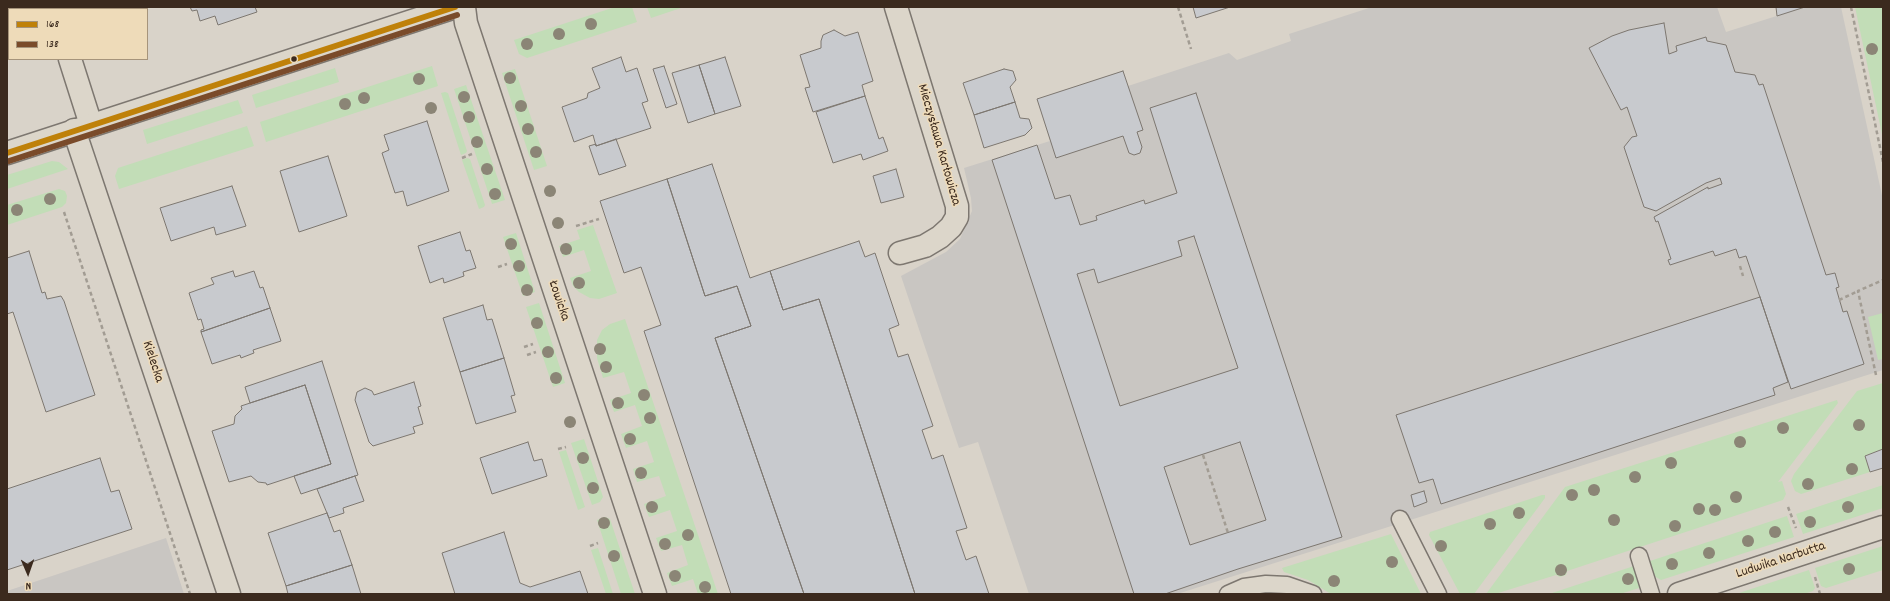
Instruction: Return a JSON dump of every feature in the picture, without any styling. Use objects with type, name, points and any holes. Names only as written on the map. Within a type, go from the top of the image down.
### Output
[{"type":"street","points":[[7,152],[455,7]]},
{"type":"street","name":"Łowicka","points":[[464,7],[466,23],[655,594]]},
{"type":"street","name":"Mieczysława Karłowicza","points":[[896,7],[957,206],[957,217],[952,227],[940,237],[925,246],[900,253]]},
{"type":"street","name":"Kielecka","points":[[70,60],[83,127],[229,594]]},
{"type":"street","name":"Ludwika Narbutta","points":[[1679,594],[1883,527]]},
{"type":"lane","points":[[1400,519],[1438,594]]},
{"type":"lane","points":[[1639,556],[1651,594]]},
{"type":"lane","points":[[1228,594],[1244,587],[1266,584],[1287,585],[1313,594]]},
{"type":"path","points":[[1178,7],[1191,49]]},
{"type":"path","points":[[1851,7],[1883,162]]},
{"type":"path","points":[[462,158],[472,154]]},
{"type":"path","points":[[64,212],[190,594]]},
{"type":"path","points":[[576,226],[599,219]]},
{"type":"path","points":[[498,267],[507,264]]},
{"type":"path","points":[[1740,266],[1743,276]]},
{"type":"path","points":[[1840,300],[1883,280]]},
{"type":"path","points":[[1858,291],[1876,375]]},
{"type":"path","points":[[524,347],[533,344]]},
{"type":"path","points":[[527,355],[536,352]]},
{"type":"path","points":[[558,449],[566,447]]},
{"type":"path","points":[[1203,455],[1228,533]]},
{"type":"path","points":[[590,546],[598,543]]},
{"type":"shaded area","points":[[1372,7],[1717,7],[1726,32],[1805,7],[1841,7],[1883,200],[1883,370],[1177,594],[1029,594],[978,442],[959,448],[901,276],[946,252],[960,239],[972,211],[971,198],[964,168],[1050,141],[1037,99],[1123,71],[1128,86],[1229,53],[1237,60],[1291,41],[1289,34]]},
{"type":"shaded area","points":[[166,538],[184,594],[7,594],[7,591]]},
{"type":"green space","points":[[615,7],[632,7],[637,22],[527,58],[519,54],[514,40]]},
{"type":"green space","points":[[647,7],[684,7],[651,18]]},
{"type":"green space","points":[[1855,7],[1883,7],[1883,139]]},
{"type":"green space","points":[[432,66],[438,86],[266,142],[260,122]]},
{"type":"green space","points":[[335,68],[339,82],[256,108],[252,95]]},
{"type":"green space","points":[[515,69],[547,166],[534,170],[502,73]]},
{"type":"green space","points":[[466,85],[505,200],[492,204],[454,89]]},
{"type":"green space","points":[[441,93],[448,93],[467,151],[461,155]]},
{"type":"green space","points":[[238,100],[243,113],[147,144],[143,130]]},
{"type":"green space","points":[[247,126],[254,146],[119,189],[115,176],[118,168]]},
{"type":"green space","points":[[467,158],[470,159],[485,205],[479,209],[462,160]]},
{"type":"green space","points":[[52,161],[59,162],[68,169],[7,189],[7,175]]},
{"type":"green space","points":[[59,189],[65,191],[67,196],[66,203],[62,207],[7,225],[7,205]]},
{"type":"green space","points":[[593,225],[617,293],[599,299],[590,298],[579,292],[573,286],[570,278],[591,271],[584,250],[563,257],[559,246],[580,239],[577,230]]},
{"type":"green space","points":[[516,233],[535,292],[523,296],[503,237]]},
{"type":"green space","points":[[539,303],[565,383],[553,387],[526,307]]},
{"type":"green space","points":[[1883,313],[1883,359],[1878,360],[1868,317]]},
{"type":"green space","points":[[625,319],[718,594],[698,594],[693,579],[672,586],[667,573],[688,565],[682,545],[661,551],[656,538],[677,531],[670,510],[649,517],[644,504],[666,496],[659,476],[637,482],[633,469],[654,462],[647,441],[626,448],[621,434],[642,426],[635,405],[614,412],[610,400],[631,393],[624,372],[603,378],[597,358],[597,340],[602,330],[610,324]]},
{"type":"green space","points":[[1883,383],[1883,449],[1865,456],[1870,472],[1801,494],[1795,491],[1791,481],[1794,474],[1857,391]]},
{"type":"green space","points":[[1837,400],[1838,403],[1778,482],[1782,481],[1786,494],[1783,500],[1567,571],[1566,575],[1560,577],[1556,575],[1495,594],[1486,594],[1565,487]]},
{"type":"green space","points":[[584,439],[603,497],[600,502],[592,505],[571,443]]},
{"type":"green space","points":[[566,450],[585,507],[578,510],[559,452]]},
{"type":"green space","points":[[1883,485],[1883,508],[1803,534],[1796,514]]},
{"type":"green space","points":[[1545,495],[1545,498],[1474,594],[1460,594],[1429,535],[1430,532]]},
{"type":"green space","points":[[1787,516],[1794,537],[1661,580],[1654,576],[1650,561]]},
{"type":"green space","points":[[605,517],[610,519],[635,594],[621,594],[597,520]]},
{"type":"green space","points":[[1391,534],[1421,594],[1331,594],[1308,580],[1284,572],[1282,568]]},
{"type":"green space","points":[[1883,546],[1883,570],[1826,588],[1821,586],[1815,568]]},
{"type":"green space","points":[[598,548],[613,594],[606,594],[591,550]]},
{"type":"green space","points":[[1634,566],[1639,581],[1639,588],[1620,594],[1549,594]]},
{"type":"green space","points":[[1809,570],[1815,588],[1813,591],[1804,594],[1736,594]]},
{"type":"building","points":[[94,7],[134,7],[134,8]]},
{"type":"building","points":[[190,7],[255,7],[257,12],[218,25],[215,16],[200,21],[197,10],[192,11]]},
{"type":"building","points":[[1193,7],[1230,7],[1196,18]]},
{"type":"building","points":[[1776,7],[1805,7],[1777,16]]},
{"type":"building","points":[[1664,23],[1669,54],[1677,51],[1676,46],[1706,37],[1707,41],[1726,45],[1735,72],[1755,75],[1759,85],[1763,84],[1826,275],[1835,273],[1839,287],[1836,288],[1843,312],[1847,311],[1864,364],[1791,389],[1746,256],[1739,258],[1736,249],[1715,256],[1713,251],[1670,265],[1668,260],[1671,259],[1658,221],[1656,222],[1654,217],[1708,187],[1708,189],[1722,184],[1720,178],[1706,183],[1656,211],[1644,207],[1624,147],[1632,137],[1637,136],[1627,107],[1621,110],[1589,48],[1612,36],[1629,30]]},
{"type":"building","points":[[834,30],[845,36],[858,32],[873,81],[862,85],[865,96],[813,112],[805,88],[810,87],[800,55],[821,48],[823,35]]},
{"type":"building","points":[[621,57],[626,72],[637,68],[648,101],[642,103],[651,128],[596,146],[593,135],[574,142],[562,107],[587,98],[588,93],[600,88],[592,68]]},
{"type":"building","points":[[725,57],[741,106],[715,114],[699,65]]},
{"type":"building","points":[[699,65],[715,114],[688,123],[672,73]]},
{"type":"building","points":[[664,66],[677,104],[666,108],[653,69]]},
{"type":"building","points":[[1004,69],[1013,71],[1016,80],[1010,87],[1015,102],[974,115],[963,83]]},
{"type":"building","points":[[1123,71],[1143,130],[1137,132],[1142,147],[1140,153],[1134,155],[1129,153],[1123,136],[1056,158],[1037,99]]},
{"type":"building","points":[[1196,93],[1342,537],[1238,569],[1165,594],[1134,594],[992,160],[1037,145],[1055,199],[1070,195],[1080,225],[1097,220],[1096,216],[1144,200],[1145,204],[1177,193],[1150,108]],"holes":[[[1194,236],[1238,368],[1120,406],[1077,274],[1094,269],[1098,283],[1182,256],[1178,241]],[[1240,442],[1266,520],[1190,545],[1164,467]]]},
{"type":"building","points":[[865,96],[879,139],[883,137],[888,151],[863,160],[861,154],[833,163],[816,112]]},
{"type":"building","points":[[1015,102],[1020,118],[1029,119],[1032,128],[1025,135],[984,148],[974,115]]},
{"type":"building","points":[[427,121],[449,191],[407,206],[403,191],[395,193],[382,153],[389,150],[384,135]]},
{"type":"building","points":[[616,139],[626,166],[599,175],[589,146],[596,144],[596,146]]},
{"type":"building","points":[[328,156],[347,216],[299,232],[280,171]]},
{"type":"building","points":[[712,164],[750,278],[770,271],[783,310],[819,299],[915,594],[804,594],[715,338],[751,326],[737,286],[705,296],[667,179]]},
{"type":"building","points":[[896,169],[904,197],[881,203],[873,176]]},
{"type":"building","points":[[667,179],[705,296],[737,286],[751,326],[715,338],[804,594],[731,594],[644,331],[661,325],[641,267],[624,273],[600,201]]},
{"type":"building","points":[[232,186],[246,226],[216,235],[214,227],[171,241],[160,208]]},
{"type":"building","points":[[460,232],[466,251],[470,250],[476,268],[463,272],[464,276],[444,283],[443,278],[430,283],[418,246]]},
{"type":"building","points":[[859,241],[865,257],[875,253],[899,325],[889,329],[898,357],[908,354],[933,426],[922,430],[932,459],[943,455],[967,528],[956,531],[966,560],[976,556],[989,594],[915,594],[819,299],[783,310],[770,271]]},
{"type":"building","points":[[29,251],[42,293],[45,292],[47,299],[61,296],[64,301],[95,395],[46,412],[13,312],[7,314],[7,258]]},
{"type":"building","points":[[233,271],[235,277],[254,271],[260,288],[263,287],[270,308],[201,332],[201,330],[204,329],[201,319],[198,320],[189,293],[214,284],[211,278]]},
{"type":"building","points":[[1760,297],[1788,382],[1773,388],[1775,395],[1441,504],[1433,479],[1419,483],[1396,415]]},
{"type":"building","points":[[483,305],[487,320],[492,319],[504,358],[460,372],[443,318]]},
{"type":"building","points":[[270,308],[281,341],[253,350],[254,353],[241,358],[240,355],[212,364],[201,332]]},
{"type":"building","points":[[504,358],[515,395],[511,396],[516,412],[476,424],[460,372]]},
{"type":"building","points":[[322,361],[358,475],[301,494],[294,476],[331,464],[305,385],[250,403],[245,387]]},
{"type":"building","points":[[414,382],[421,406],[418,407],[423,424],[413,427],[415,433],[373,446],[369,442],[355,400],[357,392],[365,388],[372,391],[374,395]]},
{"type":"building","points":[[305,385],[331,464],[267,485],[266,483],[258,482],[251,476],[229,482],[212,431],[234,424],[235,416],[242,409],[241,406]]},
{"type":"building","points":[[528,442],[534,461],[542,459],[547,476],[492,494],[480,458]]},
{"type":"building","points":[[1883,449],[1883,468],[1870,472],[1865,456]]},
{"type":"building","points":[[100,458],[111,492],[119,490],[132,529],[7,570],[7,489]]},
{"type":"building","points":[[355,476],[364,501],[343,508],[344,513],[329,518],[317,489]]},
{"type":"building","points":[[1424,491],[1427,502],[1414,507],[1411,495]]},
{"type":"building","points":[[327,513],[334,532],[340,530],[352,565],[286,586],[268,533]]},
{"type":"building","points":[[504,532],[520,583],[530,587],[580,571],[588,594],[455,594],[442,553]]},
{"type":"building","points":[[352,565],[361,594],[288,594],[286,586]]},
{"type":"transit line","name":"168","points":[[7,153],[455,7]]},
{"type":"transit line","name":"138","points":[[9,161],[457,15]]}]
